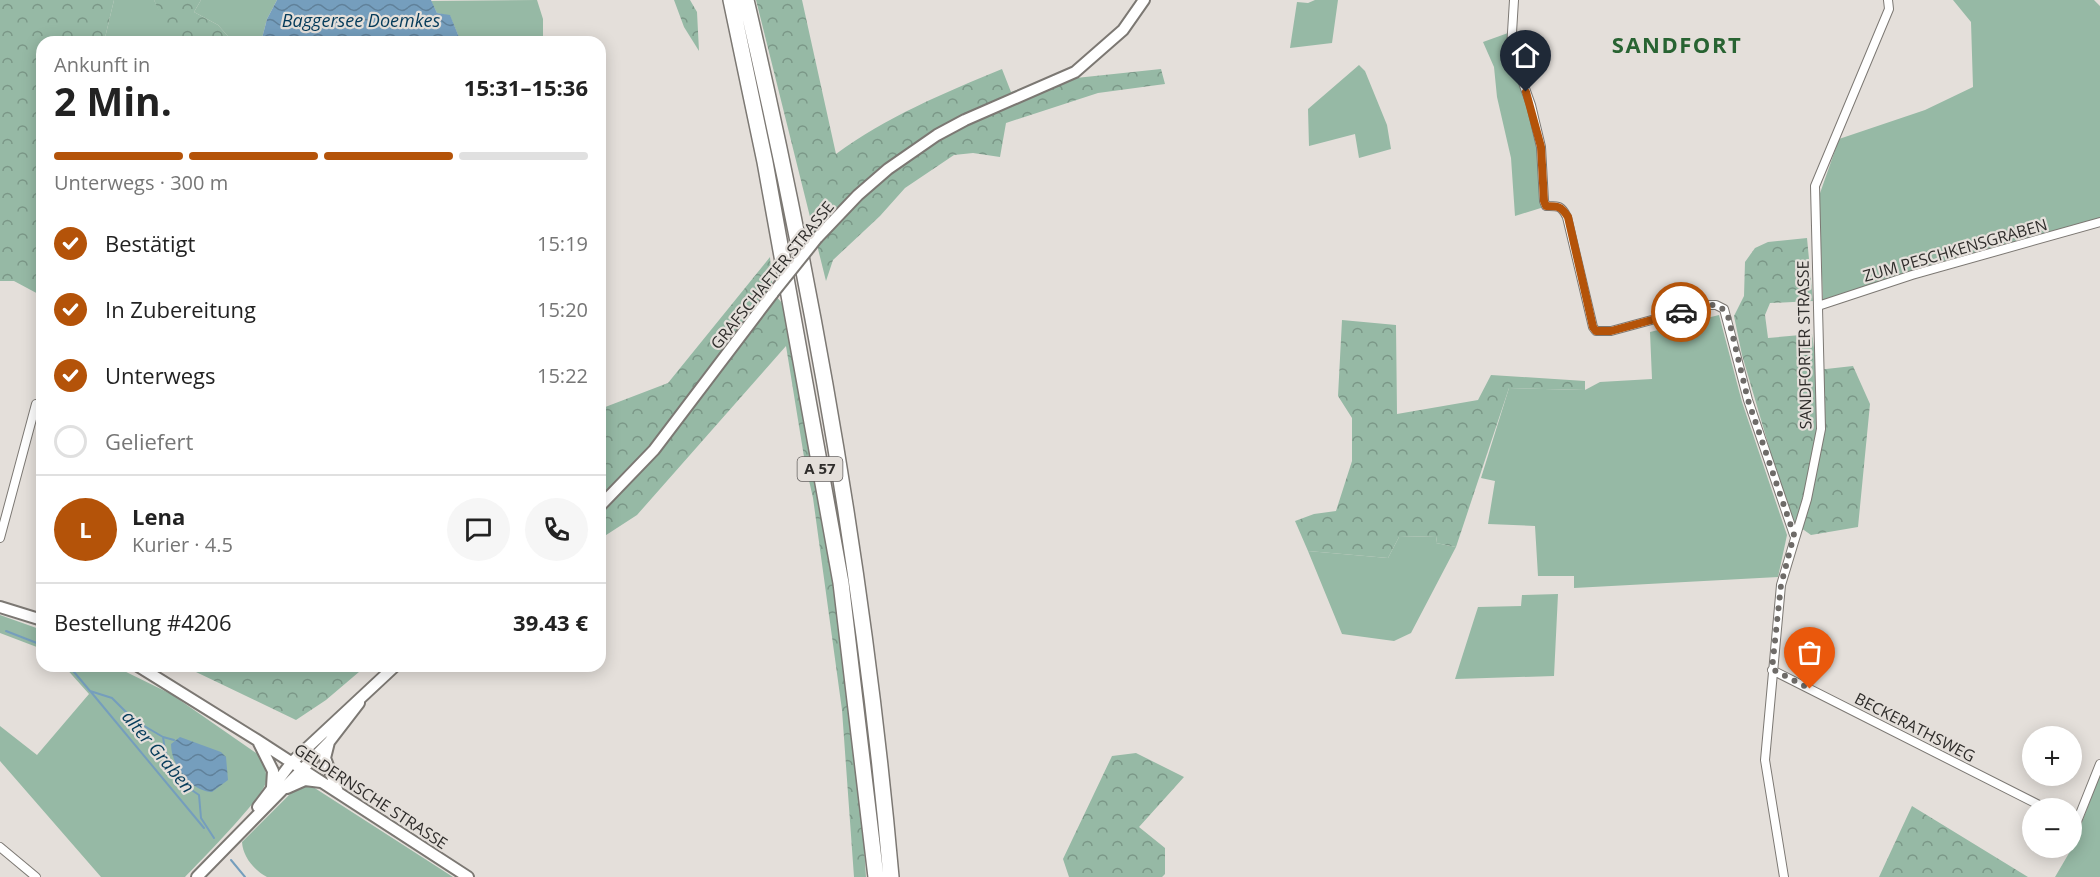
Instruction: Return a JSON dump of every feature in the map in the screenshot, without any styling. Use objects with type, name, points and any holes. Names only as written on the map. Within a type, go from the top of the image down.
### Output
[{"type":"highway","name":"A 57","points":[[731,0],[765,162],[841,583],[876,877]]},
{"type":"highway","name":"A 57","points":[[746,0],[809,300],[834,445],[859,606],[893,877]]},
{"type":"street","name":"GRAFSCHAFTER STRASSE","points":[[606,500],[654,450],[817,237],[858,195],[888,169],[937,135],[995,106],[1075,72],[1123,30],[1144,0]]},
{"type":"street","points":[[1514,0],[1511,49],[1537,129],[1544,164],[1544,201],[1546,206],[1559,205],[1568,217],[1593,327],[1596,331],[1611,331],[1707,305],[1716,305],[1724,309],[1748,400],[1794,535]]},
{"type":"street","name":"SANDFORTER STRASSE","points":[[1784,877],[1765,760],[1781,585],[1794,535],[1807,499],[1821,429],[1815,186],[1889,9],[1888,0]]},
{"type":"street","name":"ZUM PESCHKENSGRABEN","points":[[1818,306],[1912,275],[2100,222]]},
{"type":"street","points":[[0,538],[36,404]]},
{"type":"street","points":[[0,501],[9,508]]},
{"type":"street","points":[[0,607],[36,618]]},
{"type":"street","name":"BECKERATHSWEG","points":[[1772,669],[2025,798]]},
{"type":"street","name":"GELDERNSCHE STRASSE","points":[[148,672],[297,765],[468,877]]},
{"type":"street","points":[[297,765],[329,742],[359,703],[389,672]]},
{"type":"street","points":[[197,877],[244,827],[332,724],[359,703]]},
{"type":"street","name":"GELDERNSCHE STRASSE","points":[[257,740],[273,771],[276,790]]},
{"type":"street","points":[[329,742],[325,758],[338,792]]},
{"type":"street","points":[[2082,809],[2100,764]]},
{"type":"street","points":[[276,790],[305,780],[323,782]]},
{"type":"street","points":[[0,847],[35,877]]},
{"type":"green space","points":[[0,0],[114,0],[105,36],[36,36],[36,293],[14,281],[0,281]]},
{"type":"green space","points":[[114,0],[154,0],[172,36],[105,36]]},
{"type":"green space","points":[[154,0],[201,0],[194,12],[218,25],[228,36],[169,36]]},
{"type":"green space","points":[[201,0],[277,0],[267,19],[263,36],[228,36],[218,25],[194,12]]},
{"type":"green space","points":[[537,0],[543,19],[543,36],[458,36],[450,16],[437,13],[431,1]]},
{"type":"green space","points":[[674,0],[690,0],[697,12],[699,51],[684,27]]},
{"type":"green space","points":[[756,0],[802,0],[836,154],[895,117],[1002,69],[1011,92],[1038,82],[1161,69],[1165,84],[1098,93],[1006,123],[1000,157],[973,153],[954,155],[905,188],[880,216],[833,260],[826,281]]},
{"type":"green space","points":[[1315,0],[1338,0],[1332,43],[1290,48],[1297,2],[1308,3]]},
{"type":"green space","points":[[1953,0],[2094,0],[2100,6],[2100,218],[1823,301],[1819,196],[1839,139],[1925,110],[1973,87],[1971,22]]},
{"type":"green space","points":[[1508,33],[1509,50],[1538,141],[1544,207],[1515,216],[1511,158],[1497,97],[1494,67],[1483,42]]},
{"type":"green space","points":[[1359,65],[1365,71],[1387,125],[1391,149],[1359,158],[1355,134],[1309,146],[1308,109]]},
{"type":"green space","points":[[1807,238],[1813,301],[1770,303],[1765,315],[1768,338],[1812,334],[1817,370],[1853,366],[1870,404],[1858,527],[1811,535],[1794,523],[1786,505],[1742,355],[1734,316],[1744,296],[1745,262],[1755,248],[1768,242]]},
{"type":"green space","points":[[770,257],[773,293],[793,315],[820,455],[858,753],[866,877],[854,877],[842,710],[813,498],[786,346],[637,515],[606,535],[606,407],[668,383]]},
{"type":"green space","points":[[1719,315],[1742,402],[1787,535],[1778,577],[1574,588],[1574,576],[1538,576],[1535,526],[1488,524],[1495,481],[1481,478],[1509,388],[1585,390],[1600,382],[1652,379],[1650,332]]},
{"type":"green space","points":[[1342,320],[1396,325],[1397,414],[1478,400],[1491,375],[1585,381],[1585,390],[1509,388],[1456,547],[1436,543],[1437,536],[1399,537],[1388,558],[1308,551],[1295,521],[1314,514],[1336,511],[1352,461],[1352,418],[1338,396]]},
{"type":"green space","points":[[1437,536],[1436,543],[1456,547],[1411,633],[1394,641],[1342,634],[1308,551],[1388,558],[1399,537]]},
{"type":"green space","points":[[1558,594],[1554,676],[1455,679],[1478,607],[1521,606],[1522,595]]},
{"type":"green space","points":[[0,615],[36,628],[36,647],[0,633]]},
{"type":"green space","points":[[69,672],[126,672],[171,694],[259,755],[266,774],[266,782],[262,790],[243,815],[185,877],[101,877],[0,761],[0,726],[37,755],[89,694]]},
{"type":"green space","points":[[196,672],[359,672],[326,700],[296,720]]},
{"type":"green space","points":[[1136,753],[1184,777],[1139,827],[1165,848],[1165,874],[1162,877],[1069,877],[1063,859],[1112,756]]},
{"type":"green space","points":[[2100,775],[2100,877],[2055,877],[2066,858],[2082,858],[2082,822]]},
{"type":"green space","points":[[299,785],[310,785],[453,877],[267,877],[250,862],[244,853],[242,842]]},
{"type":"green space","points":[[1912,806],[2028,877],[1879,877]]},
{"type":"water","name":"Baggersee Doemkes","points":[[277,0],[431,0],[437,13],[450,15],[459,36],[263,36],[267,19]]},
{"type":"water","points":[[180,737],[221,752],[226,757],[228,780],[212,792],[204,791],[189,782],[178,768],[172,752],[171,744]]},
{"type":"waterway","points":[[6,631],[36,643]]},
{"type":"waterway","points":[[74,672],[90,691],[112,698],[134,720],[163,737],[167,755],[178,777],[199,795],[201,818],[214,838]]},
{"type":"waterway","name":"alter Graben","points":[[91,692],[204,828]]},
{"type":"waterway","points":[[163,737],[174,740]]},
{"type":"waterway","points":[[231,860],[245,877]]},
{"type":"way so far","points":[[1681,312],[1716,305],[1724,309],[1728,316],[1748,400],[1773,466],[1794,535],[1781,585],[1772,669],[1810,689]]},
{"type":"district","name":"SANDFORT","points":[[1677,45]]},
{"type":"route","points":[[1526,92],[1544,164],[1544,201],[1546,206],[1559,205],[1568,217],[1593,327],[1596,331],[1611,331],[1681,312]]}]
